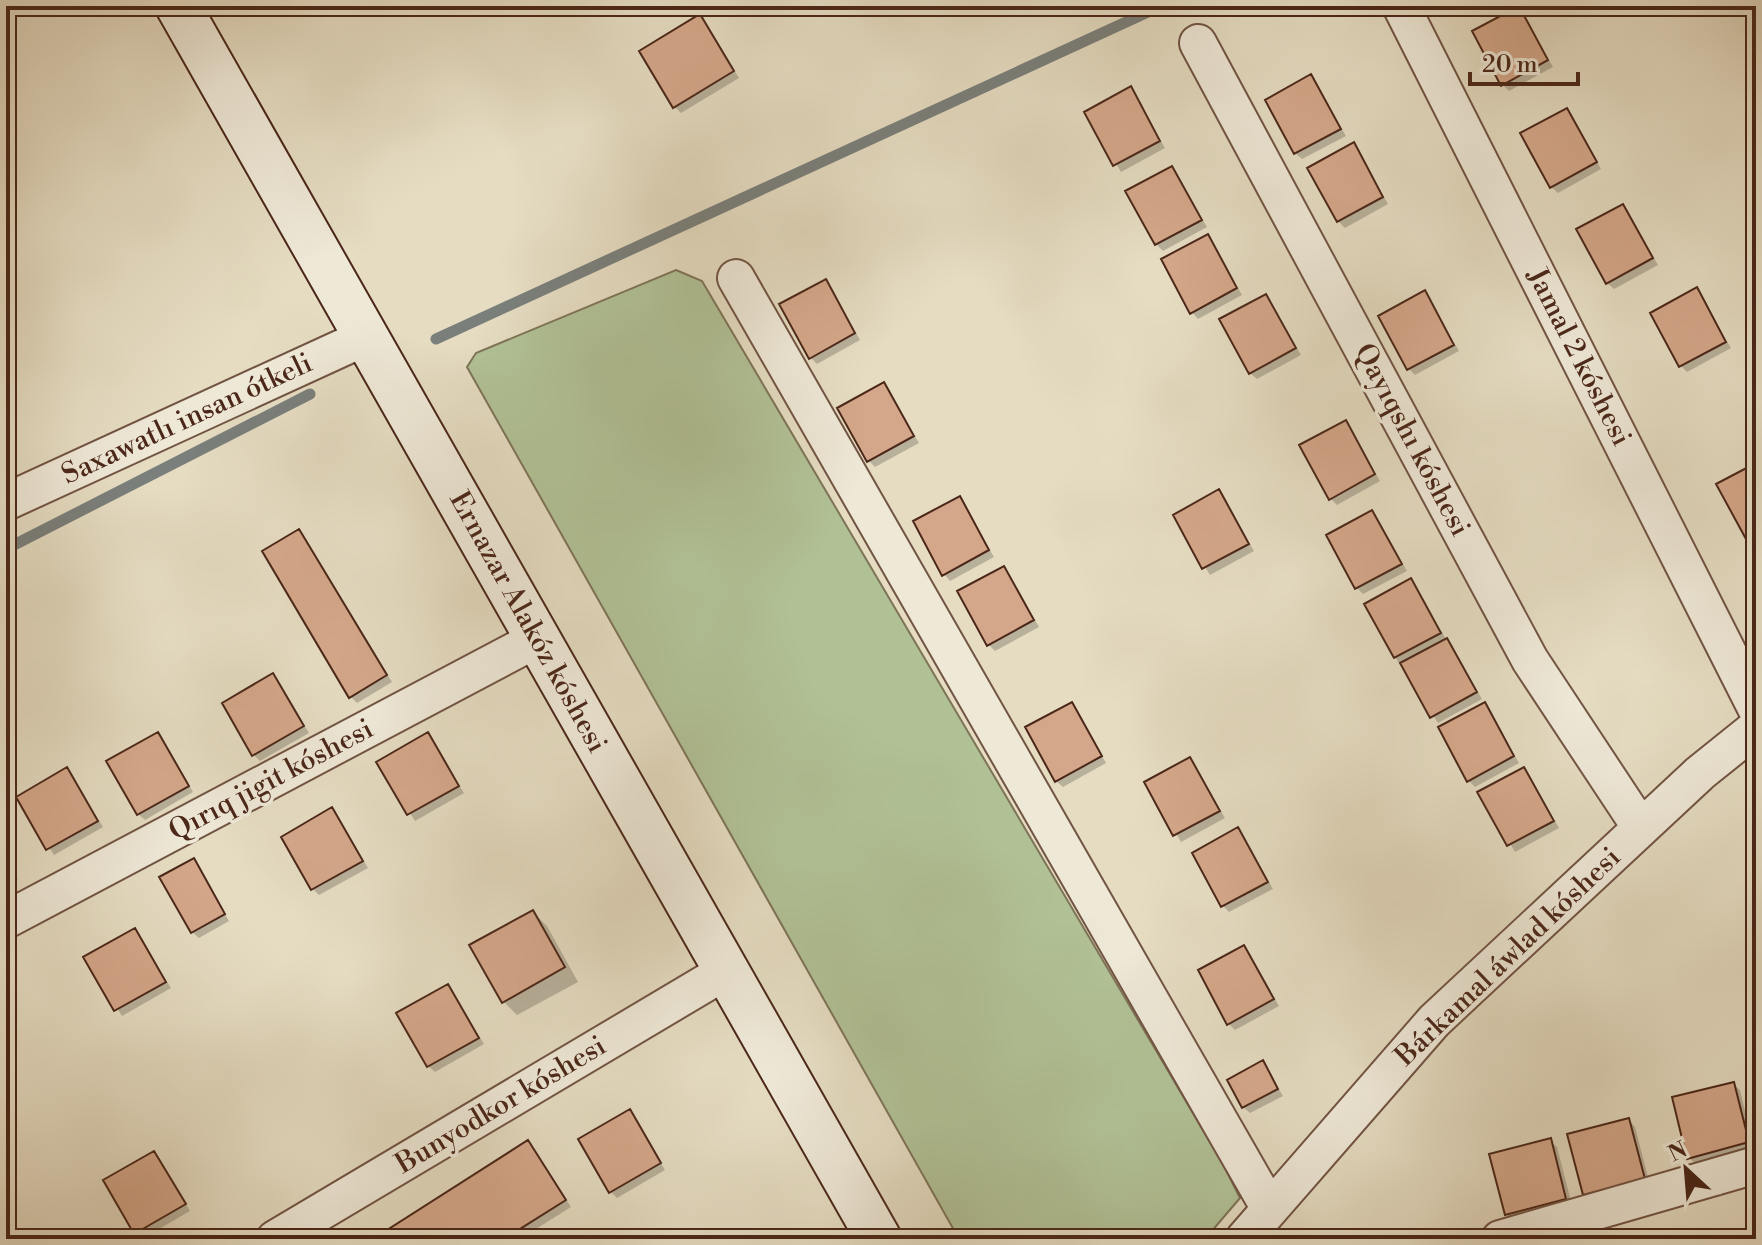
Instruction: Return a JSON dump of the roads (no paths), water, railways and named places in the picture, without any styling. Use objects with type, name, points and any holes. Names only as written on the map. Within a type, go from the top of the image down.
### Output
[{"type":"main road","name":"Ernazar Alakóz kóshesi","points":[[178,6],[879,1239]]},
{"type":"street","name":"Jamal 2 kóshesi","points":[[1401,6],[1756,708]]},
{"type":"street","name":"Qayıqshı kóshesi","points":[[1198,43],[1530,660],[1641,828]]},
{"type":"street","points":[[736,278],[1270,1209]]},
{"type":"street","name":"Saxawatlı insan ótkeli","points":[[6,502],[368,336]]},
{"type":"street","name":"Qırıq jigit kóshesi","points":[[6,920],[537,639]]},
{"type":"street","name":"Bárkamal áwlad kóshesi","points":[[1244,1239],[1434,1021],[1641,828],[1756,728]]},
{"type":"street","name":"Bunyodkor kóshesi","points":[[275,1239],[726,971]]},
{"type":"street","points":[[1500,1239],[1756,1165]]},
{"type":"waterway","points":[[436,339],[1161,6]]},
{"type":"waterway","points":[[6,549],[310,394]]}]
